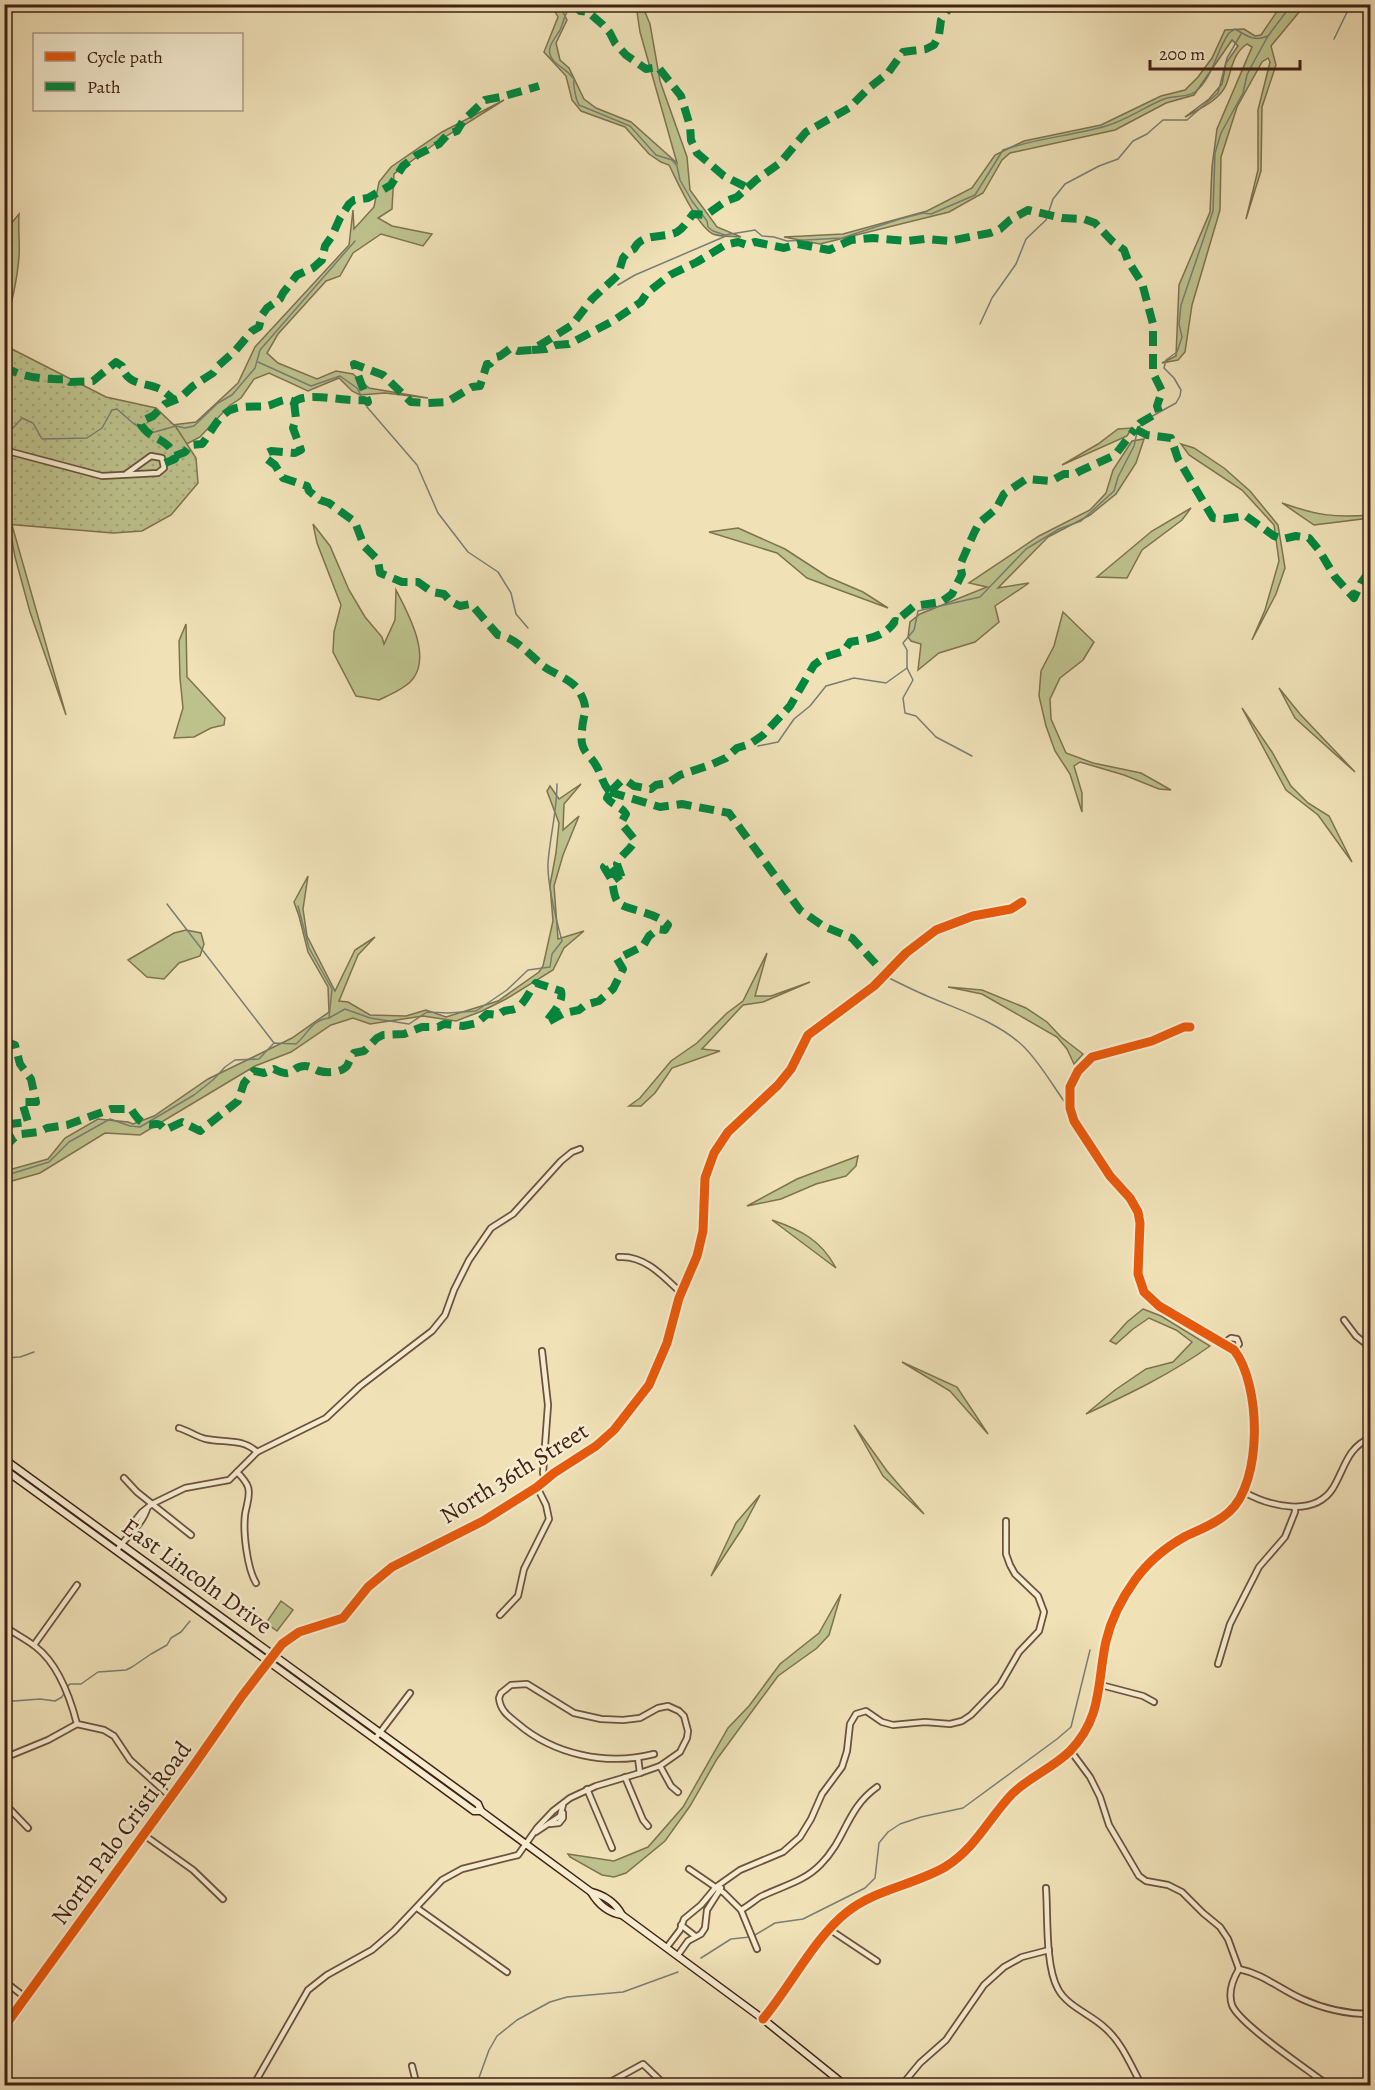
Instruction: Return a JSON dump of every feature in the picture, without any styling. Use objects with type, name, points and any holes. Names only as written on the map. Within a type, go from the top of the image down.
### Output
[{"type":"main road","name":"East Lincoln Drive","points":[[4,1459],[478,1804],[481,1811],[591,1892],[596,1900],[614,1913],[622,1915],[693,1966],[846,2085]]},
{"type":"main road","name":"East Lincoln Drive","points":[[4,1469],[474,1811],[481,1811]]},
{"type":"main road","name":"North Palo Cristi Road","points":[[4,2027],[269,1661]]},
{"type":"street","points":[[4,450],[102,476],[149,475],[158,473],[165,464],[162,458],[151,456],[126,474]]},
{"type":"street","name":"North 36th Street","points":[[269,1661],[287,1639],[343,1618],[368,1587],[392,1567],[483,1521],[537,1487],[545,1479],[609,1436],[649,1385],[667,1343],[681,1293],[699,1250],[703,1231],[705,1178],[714,1153],[728,1132],[778,1085],[791,1069],[808,1035],[874,986],[906,953],[936,930],[973,916],[1011,909],[1022,902]]},
{"type":"street","points":[[763,2019],[829,1929],[846,1912],[859,1904],[944,1868],[958,1859],[976,1841],[1012,1795],[1070,1750],[1084,1732],[1092,1716],[1101,1685],[1109,1631],[1120,1603],[1137,1577],[1170,1546],[1230,1511],[1244,1492],[1252,1450],[1254,1411],[1249,1383],[1241,1359],[1234,1350],[1159,1306],[1144,1292],[1138,1274],[1140,1223],[1134,1204],[1110,1176],[1074,1121],[1070,1108],[1070,1087],[1078,1071],[1092,1057],[1152,1041],[1184,1027],[1190,1027]]},
{"type":"street","points":[[117,1550],[152,1504],[185,1488],[229,1480],[257,1452],[326,1418],[360,1386],[432,1331],[445,1316],[454,1290],[469,1260],[491,1228],[513,1214],[561,1161],[580,1149]]},
{"type":"street","points":[[619,1257],[626,1256],[654,1268],[681,1293]]},
{"type":"street","points":[[1344,1320],[1356,1336],[1371,1347]]},
{"type":"street","points":[[1223,1344],[1231,1338],[1237,1339],[1239,1344],[1234,1350]]},
{"type":"street","points":[[542,1351],[548,1405],[543,1473],[545,1479]]},
{"type":"street","points":[[179,1428],[208,1439],[250,1445],[257,1452]]},
{"type":"street","points":[[1244,1492],[1266,1500],[1288,1503],[1295,1507],[1316,1503],[1333,1488],[1351,1452],[1359,1443],[1371,1438]]},
{"type":"street","points":[[237,1472],[249,1490],[245,1530],[251,1574],[256,1583]]},
{"type":"street","points":[[124,1478],[137,1492],[191,1535]]},
{"type":"street","points":[[500,1615],[518,1596],[524,1569],[549,1520],[546,1505],[537,1487]]},
{"type":"street","points":[[1218,1664],[1230,1624],[1259,1567],[1285,1537],[1295,1507]]},
{"type":"street","points":[[667,1947],[680,1930],[684,1919],[726,1879],[783,1852],[800,1837],[822,1794],[842,1767],[847,1751],[850,1724],[856,1714],[866,1712],[887,1725],[897,1726],[925,1722],[957,1723],[971,1715],[1000,1685],[1019,1652],[1039,1630],[1043,1617],[1043,1606],[1038,1596],[1015,1574],[1010,1565],[1006,1554],[1006,1521]]},
{"type":"street","points":[[34,1645],[76,1585]]},
{"type":"street","points":[[4,1626],[34,1645],[47,1658],[72,1704],[77,1724]]},
{"type":"street","points":[[253,2085],[308,1990],[327,1975],[372,1950],[417,1908],[442,1880],[462,1869],[518,1855],[537,1828],[553,1811],[578,1793],[660,1766],[680,1752],[687,1738],[687,1722],[684,1716],[668,1706],[658,1708],[640,1718],[601,1719],[574,1713],[527,1684],[514,1684],[501,1693],[499,1698],[503,1711],[520,1726],[548,1743],[576,1754],[611,1759],[638,1758],[654,1754]]},
{"type":"street","points":[[1101,1685],[1143,1696],[1154,1702]]},
{"type":"street","points":[[375,1739],[410,1693]]},
{"type":"street","points":[[4,1758],[48,1740],[77,1724],[104,1730],[114,1736],[130,1760],[171,1797]]},
{"type":"street","points":[[1070,1750],[1090,1778],[1100,1797],[1109,1825],[1137,1873],[1146,1881],[1168,1885],[1182,1892],[1220,1927],[1228,1939],[1239,1969],[1233,1980],[1230,1996],[1232,2005],[1238,2014],[1329,2085]]},
{"type":"street","points":[[638,1758],[640,1773]]},
{"type":"street","points":[[660,1766],[671,1786],[678,1792]]},
{"type":"street","points":[[625,1777],[643,1820],[648,1826]]},
{"type":"street","points":[[741,1910],[761,1897],[793,1884],[812,1873],[830,1855],[858,1804],[878,1787]]},
{"type":"street","points":[[587,1789],[612,1848]]},
{"type":"street","points":[[4,1803],[28,1828]]},
{"type":"street","points":[[534,1834],[550,1824],[560,1823],[563,1818],[563,1805]]},
{"type":"street","points":[[144,1835],[193,1870],[223,1899]]},
{"type":"street","points":[[689,1869],[718,1889],[741,1910],[757,1949]]},
{"type":"street","points":[[1046,1888],[1050,1964],[1058,1990],[1065,1999],[1113,2035],[1142,2085]]},
{"type":"street","points":[[678,1955],[688,1941],[701,1934],[705,1928],[707,1910],[718,1889]]},
{"type":"street","points":[[417,1908],[507,1972]]},
{"type":"street","points":[[681,1925],[695,1936]]},
{"type":"street","points":[[829,1929],[876,1961]]},
{"type":"street","points":[[901,2085],[920,2063],[946,2040],[984,1985],[1005,1967],[1022,1957],[1049,1950]]},
{"type":"street","points":[[1239,1969],[1255,1972],[1301,1998],[1332,2010],[1371,2014]]},
{"type":"street","points":[[4,1982],[26,1998]]},
{"type":"street","points":[[603,2085],[643,2064],[666,2085]]},
{"type":"street","points":[[412,2066],[417,2085]]},
{"type":"green space","points":[[1282,4],[1305,5],[1271,46],[1276,65],[1262,107],[1261,171],[1246,219],[1258,170],[1258,110],[1270,62],[1268,58],[1262,62],[1237,107],[1221,157],[1220,210],[1192,305],[1185,352],[1178,360],[1162,363],[1176,356],[1179,285],[1210,212],[1217,129],[1252,47],[1247,44],[1235,57],[1226,85],[1219,96],[1185,117],[1209,99],[1222,84],[1226,63],[1238,46],[1232,40],[1194,95],[1166,103],[1115,130],[1010,153],[1002,160],[983,193],[949,212],[820,244],[784,237],[843,234],[927,211],[972,188],[995,155],[1024,141],[1101,125],[1161,96],[1185,90],[1212,58],[1225,30],[1244,29],[1255,36],[1261,35]]},
{"type":"green space","points":[[547,5],[560,6],[567,20],[556,43],[560,60],[569,68],[584,99],[596,108],[631,122],[677,163],[640,32],[636,5],[642,5],[650,24],[660,81],[687,157],[690,190],[717,227],[741,237],[713,234],[700,222],[669,165],[649,154],[625,127],[581,111],[572,100],[566,76],[544,52],[558,17],[553,8]]},
{"type":"green space","points":[[504,100],[440,140],[394,174],[392,209],[378,218],[392,226],[432,234],[423,246],[381,234],[353,253],[340,276],[326,281],[278,334],[267,353],[278,363],[317,379],[336,371],[353,374],[369,388],[428,398],[385,393],[360,395],[352,391],[339,378],[308,391],[269,373],[254,379],[241,398],[229,406],[200,437],[181,447],[4,422],[5,339],[17,365],[164,426],[196,422],[238,383],[255,347],[349,245],[353,210],[354,229],[374,207],[379,182],[391,167],[442,132]]},
{"type":"green space","points":[[19,214],[18,266],[5,328],[5,292],[11,253],[10,225]]},
{"type":"green space","points":[[4,345],[106,397],[156,408],[176,427],[196,458],[198,483],[171,515],[142,531],[113,533],[5,524]]},
{"type":"green space","points":[[1132,428],[1127,436],[1062,465],[1098,444],[1118,429]]},
{"type":"green space","points":[[1144,439],[1136,463],[1116,494],[1090,515],[1048,537],[998,588],[1029,583],[995,606],[999,622],[975,642],[939,653],[918,670],[921,644],[911,641],[908,637],[910,622],[920,614],[987,587],[969,583],[1039,536],[1090,510],[1106,493],[1113,470],[1132,441]]},
{"type":"green space","points":[[1181,444],[1194,448],[1224,468],[1250,491],[1278,525],[1285,568],[1276,594],[1252,640],[1265,610],[1279,561],[1274,525],[1242,490],[1189,455]]},
{"type":"green space","points":[[4,497],[66,715],[30,612],[15,557]]},
{"type":"green space","points":[[1282,503],[1325,515],[1370,515],[1370,518],[1314,525]]},
{"type":"green space","points":[[1191,508],[1182,520],[1142,550],[1127,578],[1097,577],[1152,531]]},
{"type":"green space","points":[[313,524],[330,546],[349,590],[365,617],[382,637],[384,644],[395,620],[396,590],[412,623],[419,648],[420,660],[417,671],[404,687],[379,700],[356,696],[333,652],[334,632],[341,605],[317,543]]},
{"type":"green space","points":[[738,528],[785,549],[828,577],[863,592],[888,608],[807,578],[777,553],[709,532]]},
{"type":"green space","points":[[1063,612],[1094,642],[1083,660],[1060,678],[1050,699],[1051,719],[1066,753],[1093,763],[1141,773],[1171,790],[1159,789],[1124,775],[1080,762],[1074,766],[1082,793],[1082,812],[1070,774],[1055,751],[1039,696],[1041,671],[1054,646]]},
{"type":"green space","points":[[186,624],[187,677],[225,718],[224,725],[211,728],[194,737],[174,738],[183,708],[179,641]]},
{"type":"green space","points":[[1279,688],[1300,714],[1355,772],[1295,718]]},
{"type":"green space","points":[[1242,708],[1272,752],[1291,786],[1308,803],[1329,816],[1352,862],[1318,815],[1286,790]]},
{"type":"green space","points":[[581,784],[564,804],[563,830],[579,816],[563,855],[554,886],[558,939],[584,931],[564,948],[553,970],[506,999],[456,1021],[423,1016],[370,1024],[353,1018],[331,1025],[291,1052],[255,1066],[140,1135],[105,1133],[40,1173],[5,1183],[5,1171],[48,1159],[65,1138],[98,1119],[133,1124],[154,1116],[208,1079],[292,1038],[329,1012],[328,987],[308,952],[294,902],[308,876],[303,909],[307,936],[335,991],[355,950],[375,937],[358,955],[339,1001],[348,1002],[370,1015],[406,1016],[426,1010],[446,1017],[498,1001],[539,972],[543,966],[553,921],[550,885],[559,823],[547,791],[550,786],[559,799]]},
{"type":"green space","points":[[186,930],[201,933],[204,944],[200,956],[179,963],[164,979],[147,977],[128,960],[174,933]]},
{"type":"green space","points":[[767,953],[755,996],[771,996],[810,982],[763,1002],[743,1005],[702,1049],[720,1051],[672,1068],[655,1093],[641,1106],[629,1106],[640,1098],[671,1061],[697,1043],[727,1013],[743,1001]]},
{"type":"green space","points":[[948,987],[982,990],[1026,1008],[1047,1022],[1061,1037],[1083,1054],[1074,1064],[1067,1049],[1057,1037],[982,994]]},
{"type":"green space","points":[[858,1156],[856,1166],[846,1176],[816,1184],[781,1199],[747,1206],[797,1179]]},
{"type":"green space","points":[[772,1220],[792,1228],[817,1243],[836,1268]]},
{"type":"green space","points":[[1143,1309],[1161,1316],[1210,1346],[1165,1375],[1086,1414],[1115,1390],[1146,1369],[1173,1362],[1192,1342],[1176,1330],[1149,1318],[1116,1344],[1110,1341],[1127,1322]]},
{"type":"green space","points":[[902,1362],[957,1387],[988,1434],[950,1391]]},
{"type":"green space","points":[[854,1425],[887,1471],[924,1514],[883,1476]]},
{"type":"green space","points":[[760,1495],[742,1529],[711,1576],[736,1523]]},
{"type":"green space","points":[[841,1594],[829,1635],[817,1648],[778,1676],[717,1759],[690,1806],[665,1841],[626,1873],[614,1877],[602,1875],[570,1857],[568,1854],[614,1861],[648,1847],[683,1807],[728,1728],[749,1706],[780,1664],[819,1633]]},
{"type":"green space","points":[[281,1601],[293,1610],[277,1631],[266,1623]]},
{"type":"waterway","points":[[563,4],[567,12],[550,46],[550,54],[552,59],[574,79],[579,105],[630,126],[656,155],[672,160],[677,166],[680,180],[692,201],[707,221],[708,227],[713,231],[725,235],[755,230],[762,236],[787,241],[842,238],[900,219],[923,213],[931,214],[975,195],[1003,150],[1106,126],[1164,99],[1191,94],[1206,79],[1229,33],[1235,29],[1255,38],[1268,36]]},
{"type":"waterway","points":[[758,746],[778,742],[794,719],[810,706],[826,686],[854,678],[886,683],[907,668],[907,650],[903,643],[914,630],[918,611],[980,597],[1026,549],[1059,529],[1081,521],[1114,491],[1118,477],[1134,446],[1138,428],[1147,419],[1176,403],[1180,396],[1181,390],[1164,368],[1166,360],[1177,352],[1182,337],[1179,324],[1181,305],[1213,211],[1215,153],[1221,133],[1243,93],[1252,65],[1268,36],[1292,4]]},
{"type":"waterway","points":[[1334,39],[1351,4]]},
{"type":"waterway","points":[[980,324],[992,298],[1016,264],[1026,239],[1046,220],[1053,199],[1065,184],[1118,159],[1133,141],[1147,134],[1163,120],[1187,120],[1218,93],[1227,58],[1241,34]]},
{"type":"waterway","points":[[618,285],[635,275],[726,236]]},
{"type":"waterway","points":[[4,426],[13,428],[22,418],[33,423],[42,439],[87,438],[102,428],[112,410],[117,409],[134,424],[151,433],[176,426],[185,428],[194,426],[218,403],[232,395],[255,368],[260,350],[355,241]]},
{"type":"waterway","points":[[258,362],[311,386],[340,376],[357,388],[367,407],[417,465],[438,513],[468,552],[498,572],[511,593],[516,614],[528,628]]},
{"type":"waterway","points":[[907,668],[913,680],[903,698],[905,713],[916,716],[936,737],[972,756]]},
{"type":"waterway","points":[[329,1018],[345,1009],[370,1018],[409,1024],[427,1012],[476,1011],[507,990],[528,970],[550,967],[552,954],[562,941],[552,902],[548,872],[557,784]]},
{"type":"waterway","points":[[167,904],[274,1043]]},
{"type":"waterway","points":[[4,1176],[49,1162],[69,1142],[110,1119],[140,1127],[194,1095],[235,1060],[259,1059],[274,1043],[296,1044],[314,1025],[329,1018],[332,989],[309,948],[298,906]]},
{"type":"waterway","points":[[885,976],[1001,1029],[1022,1045],[1035,1059],[1069,1108]]},
{"type":"waterway","points":[[4,1358],[20,1357],[34,1352]]},
{"type":"waterway","points":[[67,1687],[70,1684],[81,1684],[98,1672],[126,1670],[132,1667],[167,1645],[171,1638],[181,1632],[190,1621]]},
{"type":"waterway","points":[[755,1935],[775,1923],[803,1919],[865,1888],[875,1878],[879,1843],[888,1832],[900,1824],[921,1817],[963,1808],[1057,1739],[1071,1727],[1090,1650]]},
{"type":"waterway","points":[[4,1699],[55,1701],[62,1697],[65,1691]]},
{"type":"waterway","points":[[701,1958],[731,1939],[750,1937]]},
{"type":"waterway","points":[[476,2086],[489,2050],[497,2036],[517,2020],[550,2002],[567,1997],[623,1992],[678,1972]]},
{"type":"marked path","points":[[4,10],[9,4]]},
{"type":"marked path","points":[[573,4],[580,11],[588,12],[603,25],[626,55],[646,69],[658,67],[681,96],[690,126],[691,140],[697,153],[724,176],[748,188]]},
{"type":"marked path","points":[[175,456],[185,452],[190,445],[202,444],[218,420],[235,408],[267,406],[284,400],[294,402],[308,397],[368,402],[354,364],[383,375],[411,402],[447,402],[472,387],[480,386],[487,364],[490,364],[496,357],[511,348],[518,351],[532,350],[572,325],[592,299],[618,275],[623,258],[642,240],[677,232],[693,214],[706,215],[726,201],[737,197],[780,163],[806,132],[849,108],[888,73],[903,52],[926,49],[934,45],[939,35],[941,20],[952,4]]},
{"type":"marked path","points":[[165,463],[175,459],[173,452],[165,443],[145,430],[141,425],[142,421],[153,416],[165,404],[180,398],[213,373],[252,331],[259,327],[262,315],[267,308],[280,299],[297,275],[313,268],[322,260],[325,246],[349,204],[354,200],[368,198],[391,185],[403,166],[417,155],[439,144],[448,134],[457,131],[463,121],[485,100],[539,86]]},
{"type":"marked path","points":[[532,350],[569,344],[613,321],[641,302],[647,293],[670,275],[725,245],[738,242],[747,245],[755,242],[784,248],[798,244],[829,250],[851,240],[873,238],[949,241],[990,233],[1028,210],[1062,218],[1084,219],[1095,223],[1124,250],[1142,283],[1153,324],[1153,373],[1162,391],[1157,406],[1159,412],[1140,423],[1135,429],[1147,435],[1171,438],[1178,459],[1213,518],[1246,516],[1274,536],[1283,539],[1296,536],[1309,538],[1335,577],[1354,598],[1370,570]]},
{"type":"marked path","points":[[4,376],[13,371],[39,378],[67,379],[70,382],[93,381],[116,362],[122,366],[124,372],[132,380],[160,389],[175,401]]},
{"type":"marked path","points":[[294,402],[296,419],[293,428],[301,450],[295,453],[271,451],[267,453],[267,459],[275,465],[283,478],[307,486],[309,491],[320,500],[329,503],[355,522],[364,546],[378,560],[380,573],[402,582],[418,582],[432,592],[444,594],[450,601],[460,606],[471,604],[498,635],[510,639],[542,665],[576,687],[585,707],[581,738],[583,748],[597,767],[610,792]]},
{"type":"marked path","points":[[610,792],[621,781],[651,789],[656,785],[668,783],[680,775],[726,758],[737,748],[750,744],[763,735],[790,706],[814,665],[825,657],[844,651],[850,642],[887,631],[895,621],[900,622],[901,617],[914,606],[941,602],[952,594],[962,574],[960,565],[979,523],[996,509],[1004,494],[1026,479],[1051,481],[1064,474],[1075,474],[1115,455],[1135,429]]},
{"type":"marked path","points":[[610,792],[660,807],[682,804],[729,813],[800,910],[823,926],[852,938],[885,974]]},
{"type":"marked path","points":[[4,1148],[21,1134],[67,1125],[111,1109],[131,1109],[141,1122],[158,1124],[165,1130],[182,1122],[200,1131],[238,1101],[244,1083],[254,1071],[264,1073],[274,1069],[289,1073],[305,1066],[322,1072],[338,1071],[347,1066],[354,1053],[364,1051],[383,1035],[404,1034],[422,1027],[438,1027],[444,1024],[463,1026],[477,1023],[487,1014],[498,1015],[517,1008],[536,983],[561,991],[561,1000],[546,1023],[564,1013],[579,1010],[585,1005],[599,1001],[613,989],[623,969],[617,959],[643,946],[649,936],[658,929],[665,930],[668,925],[655,917],[621,905],[616,900],[611,879],[604,867],[607,864],[620,881],[623,881],[617,864],[635,840],[621,823],[626,814],[607,798],[610,792]]},
{"type":"marked path","points":[[4,1041],[15,1045],[20,1064],[31,1079],[36,1102],[22,1102],[28,1122],[10,1124],[7,1131],[12,1140]]},
{"type":"cycle path","points":[[4,2027],[242,1696],[282,1644],[299,1632],[343,1618],[368,1587],[392,1567],[483,1521],[537,1487],[596,1446],[614,1430],[649,1385],[667,1343],[679,1298],[697,1256],[703,1231],[705,1178],[714,1153],[728,1132],[778,1085],[791,1069],[808,1035],[874,986],[906,953],[936,930],[973,916],[1011,909],[1022,902]]},
{"type":"cycle path","points":[[763,2019],[813,1948],[835,1922],[858,1904],[933,1873],[956,1860],[1012,1794],[1070,1751],[1081,1738],[1094,1712],[1108,1633],[1130,1587],[1158,1555],[1186,1536],[1209,1526],[1229,1512],[1240,1498],[1248,1479],[1253,1457],[1254,1432],[1253,1408],[1243,1365],[1234,1350],[1159,1306],[1144,1292],[1138,1274],[1140,1223],[1138,1212],[1130,1198],[1110,1176],[1074,1121],[1070,1108],[1070,1087],[1078,1071],[1092,1057],[1152,1041],[1184,1027],[1190,1027]]}]
